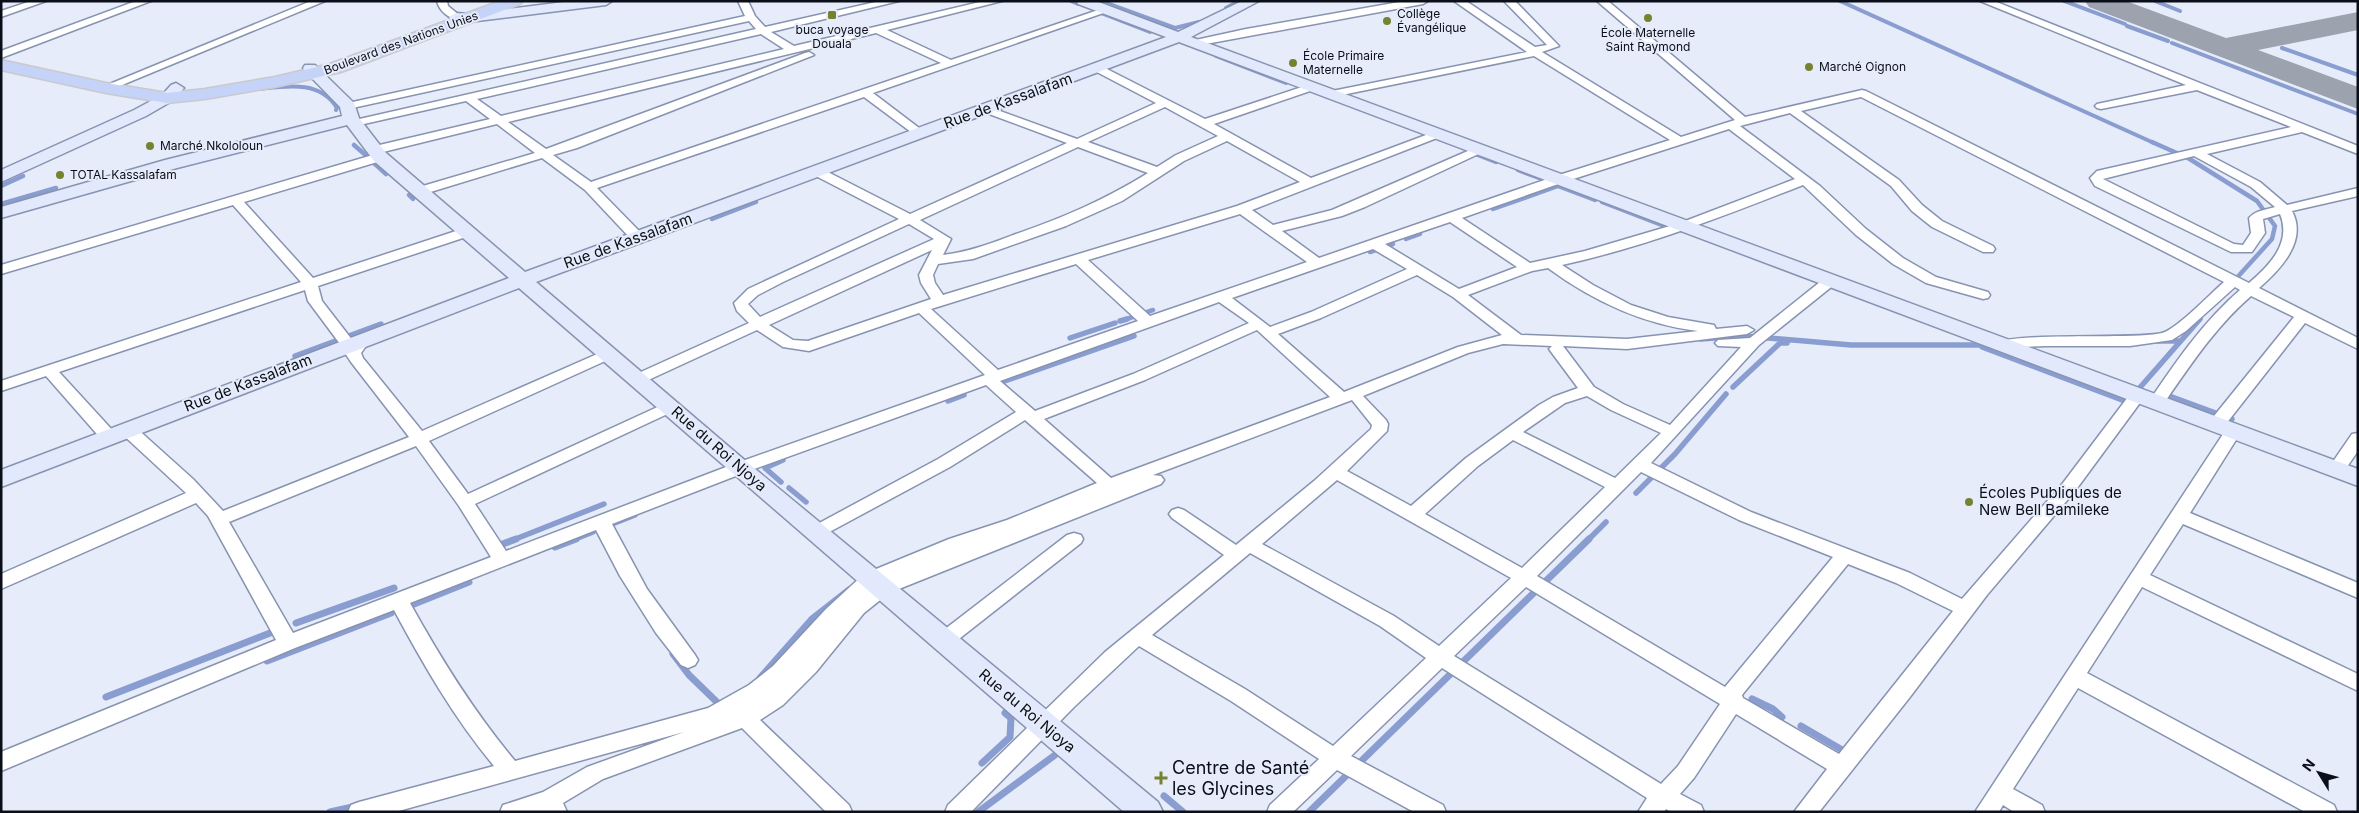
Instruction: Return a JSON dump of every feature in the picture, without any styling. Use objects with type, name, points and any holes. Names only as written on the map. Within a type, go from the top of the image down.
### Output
[{"type":"main road","name":"Boulevard des Nations Unies","points":[[463,18],[499,1]]},
{"type":"main road","name":"Boulevard des Nations Unies","points":[[1,65],[106,88],[172,93],[234,90],[313,71],[515,1]]},
{"type":"street","points":[[5,12],[42,1]]},
{"type":"street","points":[[1,55],[146,1]]},
{"type":"street","points":[[106,88],[320,1]]},
{"type":"street","points":[[442,1],[443,6],[463,18],[606,1]]},
{"type":"street","points":[[743,1],[750,18],[763,31],[793,50]]},
{"type":"street","points":[[351,116],[468,97],[894,1]]},
{"type":"street","points":[[1,270],[236,200],[378,154],[498,121],[997,1]]},
{"type":"street","points":[[1083,1],[2358,478]]},
{"type":"street","name":"Rue de Kassalafam","points":[[1,479],[356,342],[637,237],[1097,68],[1187,40],[1253,1]]},
{"type":"street","points":[[1187,40],[1246,32],[1423,1]]},
{"type":"street","points":[[1459,1],[1534,52],[1679,141]]},
{"type":"street","points":[[1332,94],[1534,52],[1554,46],[1509,1]]},
{"type":"street","points":[[1602,1],[1737,123],[1898,261],[1932,280],[1983,295]]},
{"type":"street","points":[[1985,1],[2358,150]]},
{"type":"street","points":[[590,187],[867,94],[1107,10]]},
{"type":"street","points":[[1,213],[171,164],[351,116],[750,18]]},
{"type":"street","points":[[878,30],[952,64]]},
{"type":"street","points":[[420,191],[546,154],[829,48],[848,37]]},
{"type":"street","points":[[1097,68],[1204,123],[1310,183]]},
{"type":"street","name":"Rue du Roi Njoya","points":[[313,71],[334,90],[378,154],[740,468],[1148,812]]},
{"type":"street","points":[[2101,106],[2199,86]]},
{"type":"street","points":[[1204,123],[1312,87]]},
{"type":"street","points":[[1,177],[140,113],[172,93]]},
{"type":"street","points":[[867,94],[918,134]]},
{"type":"street","points":[[1,762],[398,599],[740,468],[1148,322],[1560,180],[1737,123],[1865,94],[2358,344]]},
{"type":"street","points":[[468,97],[498,121],[590,187],[637,237]]},
{"type":"street","points":[[1165,103],[842,248],[753,292],[741,303],[742,308],[783,343],[794,347],[809,346],[940,301],[1242,210],[1438,134]]},
{"type":"street","points":[[985,109],[1158,172]]},
{"type":"street","points":[[1793,110],[1895,182],[1917,208],[1937,224],[1988,249]]},
{"type":"street","points":[[2304,128],[2101,174],[2096,178],[2099,183],[2231,248],[2247,249],[2258,233],[2256,218],[2259,215],[2358,192]]},
{"type":"street","points":[[933,261],[974,255],[1061,223],[1117,198],[1180,158],[1227,136]]},
{"type":"street","points":[[1271,230],[1352,207],[1481,150]]},
{"type":"street","points":[[2156,403],[2182,364],[2218,320],[2274,265],[2292,234],[2282,210],[2256,186],[2195,153]]},
{"type":"street","points":[[816,172],[944,239]]},
{"type":"street","points":[[1458,294],[1528,268],[1588,255],[1684,226],[1804,180]]},
{"type":"street","points":[[236,200],[310,284],[315,301],[356,342],[353,353],[356,359],[419,439],[465,502],[502,560]]},
{"type":"street","points":[[1242,210],[1318,264]]},
{"type":"street","points":[[1452,217],[1528,268]]},
{"type":"street","points":[[1,386],[467,232]]},
{"type":"street","points":[[940,301],[928,283],[926,275],[944,239]]},
{"type":"street","points":[[638,379],[944,239]]},
{"type":"street","points":[[1375,244],[1458,294],[1518,340]]},
{"type":"street","points":[[1078,259],[1148,322]]},
{"type":"street","points":[[1552,264],[1599,296],[1632,312],[1680,324],[1756,335]]},
{"type":"street","points":[[816,532],[1029,415],[1139,377],[1245,329],[1263,329],[1316,315],[1418,270]]},
{"type":"street","points":[[1278,812],[1524,577],[1672,432],[1756,335],[1830,280]]},
{"type":"street","points":[[2002,345],[2046,341],[2130,341],[2167,337],[2181,328],[2233,281]]},
{"type":"street","points":[[956,812],[1044,726],[1075,692],[1137,636],[1337,473],[1378,431],[1380,424],[1263,329],[1221,298]]},
{"type":"street","points":[[922,308],[1029,415],[1109,485]]},
{"type":"street","points":[[1986,812],[2179,515],[2225,428],[2303,316]]},
{"type":"street","points":[[511,812],[553,805],[595,773],[721,728],[745,718],[776,699],[809,666],[877,584],[1206,458],[1476,346],[1503,339],[1626,344],[1756,335]]},
{"type":"street","points":[[359,812],[702,720],[733,706],[780,672],[833,614],[877,584],[956,543],[1013,524],[1109,485],[1350,399],[1486,353],[1504,349],[1557,349],[1756,335]]},
{"type":"street","points":[[1557,349],[1588,390],[1617,407],[1672,432]]},
{"type":"street","points":[[219,519],[419,439],[609,354]]},
{"type":"street","points":[[49,370],[109,437]]},
{"type":"street","points":[[1413,515],[1472,462],[1559,400],[1588,390]]},
{"type":"street","points":[[1805,812],[1965,609],[2069,487],[2138,396]]},
{"type":"street","points":[[465,502],[670,407]]},
{"type":"street","points":[[128,430],[208,504],[219,519],[288,643]]},
{"type":"street","points":[[1512,434],[1617,486]]},
{"type":"street","points":[[2336,470],[2358,438]]},
{"type":"street","points":[[1638,464],[1745,516],[1903,578],[1965,609]]},
{"type":"street","points":[[1337,473],[1524,577],[1734,700],[1842,767]]},
{"type":"street","points":[[1,582],[198,495]]},
{"type":"street","points":[[1178,514],[1242,549],[1388,621],[1656,804],[1693,812]]},
{"type":"street","points":[[2179,515],[2358,591]]},
{"type":"street","points":[[601,522],[658,624],[688,660]]},
{"type":"street","points":[[943,641],[1074,539]]},
{"type":"street","points":[[1734,700],[1730,696],[1735,688],[1845,555]]},
{"type":"street","points":[[2139,578],[2358,683]]},
{"type":"street","points":[[398,599],[431,660],[485,740],[511,771]]},
{"type":"street","points":[[1137,636],[1238,695],[1334,758],[1435,812]]},
{"type":"street","points":[[2074,676],[2326,812]]},
{"type":"street","points":[[1656,804],[1686,772],[1734,700]]},
{"type":"street","points":[[745,718],[841,812]]},
{"type":"street","points":[[1999,792],[2034,812]]},
{"type":"waterway","points":[[1071,1],[1078,4]]},
{"type":"waterway","points":[[1101,1],[1175,28],[1199,22]]},
{"type":"waterway","points":[[1226,8],[1239,1]]},
{"type":"waterway","points":[[1840,1],[2154,143]]},
{"type":"waterway","points":[[2064,1],[2125,24]]},
{"type":"waterway","points":[[2155,1],[2180,11]]},
{"type":"waterway","points":[[1101,13],[1150,32]]},
{"type":"waterway","points":[[2127,26],[2168,41]]},
{"type":"waterway","points":[[2172,43],[2358,114]]},
{"type":"waterway","points":[[2282,48],[2358,75]]},
{"type":"waterway","points":[[1216,56],[1286,83]]},
{"type":"waterway","points":[[259,89],[292,86],[312,89],[330,99],[337,108],[336,110]]},
{"type":"waterway","points":[[2152,142],[2188,158],[2257,201],[2275,226],[2272,239],[2233,282]]},
{"type":"waterway","points":[[354,145],[369,158]]},
{"type":"waterway","points":[[1473,153],[1496,162]]},
{"type":"waterway","points":[[374,163],[386,174]]},
{"type":"waterway","points":[[1518,170],[1542,179]]},
{"type":"waterway","points":[[1,186],[23,176]]},
{"type":"waterway","points":[[1493,209],[1558,186],[1595,200]]},
{"type":"waterway","points":[[1,204],[56,188]]},
{"type":"waterway","points":[[409,195],[413,199]]},
{"type":"waterway","points":[[712,219],[756,202]]},
{"type":"waterway","points":[[1602,202],[1672,229]]},
{"type":"waterway","points":[[1406,239],[1420,234]]},
{"type":"waterway","points":[[1370,252],[1393,244]]},
{"type":"waterway","points":[[1126,319],[1153,310]]},
{"type":"waterway","points":[[1120,321],[1126,319]]},
{"type":"waterway","points":[[2136,392],[2200,319]]},
{"type":"waterway","points":[[1070,338],[1115,323]]},
{"type":"waterway","points":[[295,356],[381,324]]},
{"type":"waterway","points":[[999,383],[1134,336]]},
{"type":"waterway","points":[[1701,339],[1744,336],[1851,345],[1991,345]]},
{"type":"waterway","points":[[2158,341],[2178,341]]},
{"type":"waterway","points":[[1733,387],[1780,343],[1787,343]]},
{"type":"waterway","points":[[1982,347],[2130,403]]},
{"type":"waterway","points":[[1636,493],[1675,454],[1726,394]]},
{"type":"waterway","points":[[2164,394],[2232,419]]},
{"type":"waterway","points":[[948,401],[964,395]]},
{"type":"waterway","points":[[781,482],[765,468],[783,460]]},
{"type":"waterway","points":[[789,488],[806,502]]},
{"type":"waterway","points":[[513,540],[604,504]]},
{"type":"waterway","points":[[607,526],[635,515]]},
{"type":"waterway","points":[[1589,539],[1606,522]]},
{"type":"waterway","points":[[573,540],[593,532]]},
{"type":"waterway","points":[[500,545],[516,539]]},
{"type":"waterway","points":[[555,547],[576,539]]},
{"type":"waterway","points":[[1309,812],[1589,539]]},
{"type":"waterway","points":[[409,606],[469,582]]},
{"type":"waterway","points":[[296,623],[394,588]]},
{"type":"waterway","points":[[760,678],[812,619],[849,590]]},
{"type":"waterway","points":[[267,661],[391,613]]},
{"type":"waterway","points":[[106,697],[278,630]]},
{"type":"waterway","points":[[673,654],[689,675],[722,707]]},
{"type":"waterway","points":[[1752,699],[1773,709],[1782,717]]},
{"type":"waterway","points":[[982,763],[1010,737],[1011,718],[1005,713]]},
{"type":"waterway","points":[[1801,726],[1849,754]]},
{"type":"waterway","points":[[978,812],[1055,755]]},
{"type":"waterway","points":[[1164,796],[1183,812]]},
{"type":"waterway","points":[[330,812],[357,806]]},
{"type":"taxiway","points":[[2099,1],[2223,48]]},
{"type":"taxiway","points":[[2223,48],[2358,21]]},
{"type":"taxiway","points":[[2223,48],[2358,99]]},
{"type":"place","name":"buca voyage Douala","points":[[832,15]]},
{"type":"place","name":"École Maternelle Saint Raymond","points":[[1648,18]]},
{"type":"place","name":"Collège Évangélique","points":[[1387,21]]},
{"type":"place","name":"École Primaire Maternelle","points":[[1293,63]]},
{"type":"place","name":"Marché Oignon","points":[[1809,67]]},
{"type":"place","name":"Marché Nkololoun","points":[[150,146]]},
{"type":"place","name":"TOTAL Kassalafam","points":[[60,175]]},
{"type":"place","name":"Écoles Publiques de New Bell Bamileke","points":[[1969,502]]},
{"type":"place","name":"Centre de Santé les Glycines","points":[[1161,778]]}]
